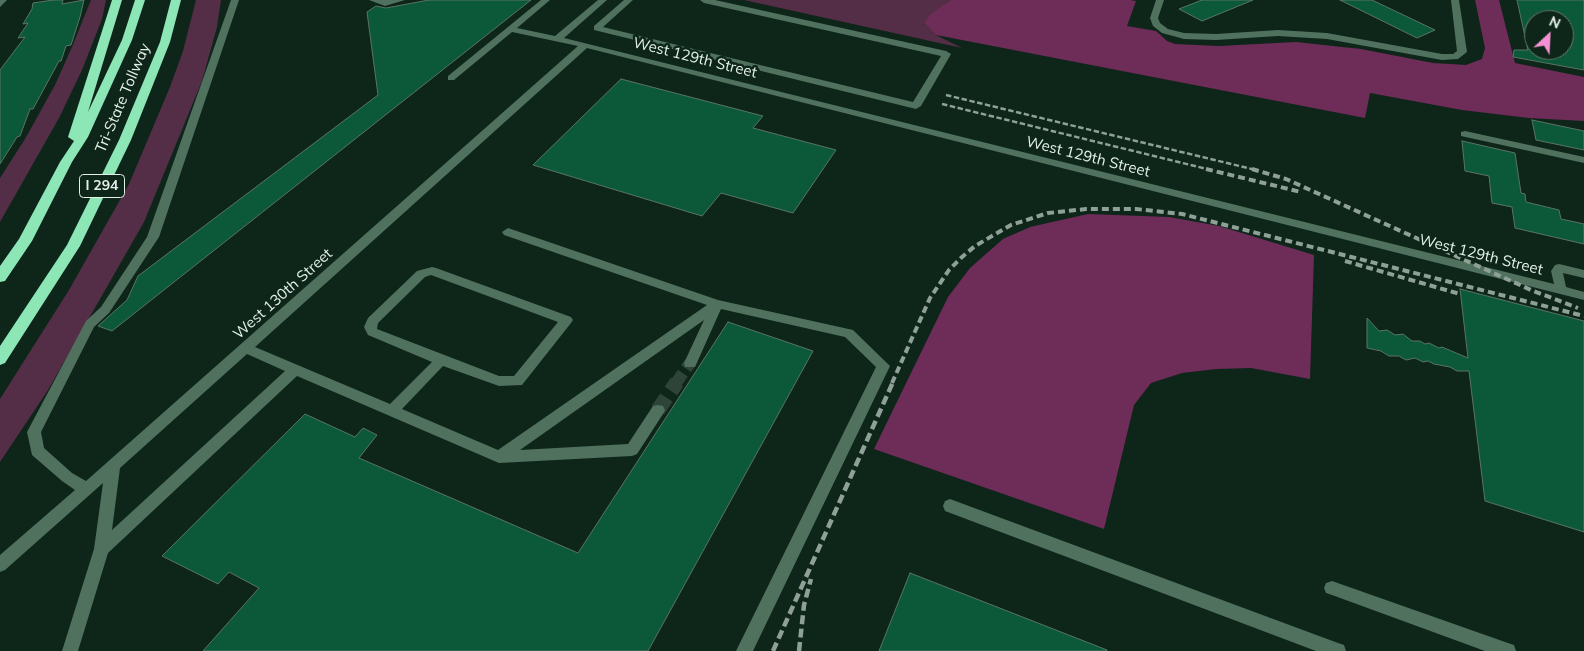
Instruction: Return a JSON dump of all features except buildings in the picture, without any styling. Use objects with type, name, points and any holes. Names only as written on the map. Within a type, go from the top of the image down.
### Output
[{"type":"highway","points":[[66,162],[117,0]]},
{"type":"highway","name":"Tri-State Tollway","points":[[0,277],[25,241],[66,162],[82,137],[123,49],[140,0]]},
{"type":"highway","name":"Tri-State Tollway","points":[[0,359],[77,237],[128,131],[165,42],[176,0]]},
{"type":"street","points":[[0,4],[3,0]]},
{"type":"street","points":[[86,489],[68,477],[37,451],[34,432],[90,324],[105,310],[153,237],[235,0]]},
{"type":"street","points":[[373,0],[384,3],[401,0]]},
{"type":"street","points":[[450,78],[546,0]]},
{"type":"street","points":[[556,40],[603,0]]},
{"type":"street","points":[[629,0],[598,28],[916,106]]},
{"type":"street","points":[[704,0],[946,54],[904,126]]},
{"type":"street","points":[[1160,0],[1154,18],[1156,24],[1165,30],[1184,36],[1216,37],[1278,33],[1327,36],[1442,57],[1455,57],[1462,52],[1455,0]]},
{"type":"street","name":"West 129th Street","points":[[510,29],[585,45],[1584,296]]},
{"type":"street","points":[[642,60],[660,43]]},
{"type":"street","name":"West 130th Street","points":[[0,564],[585,45]]},
{"type":"street","points":[[1465,134],[1584,160]]},
{"type":"street","points":[[508,232],[717,304],[849,332],[883,366],[744,651]]},
{"type":"street","points":[[1561,290],[1557,272],[1559,268],[1584,274]]},
{"type":"street","points":[[432,271],[567,320],[517,381],[499,381],[441,360],[372,332],[370,327],[372,321],[421,274],[426,272],[432,271]]},
{"type":"street","points":[[690,363],[717,304]]},
{"type":"street","points":[[499,457],[717,304]]},
{"type":"street","points":[[245,348],[499,457],[632,450],[658,410]]},
{"type":"street","points":[[392,411],[441,360]]},
{"type":"street","points":[[102,549],[295,370]]},
{"type":"street","points":[[70,651],[102,549],[113,465]]},
{"type":"street","points":[[950,506],[1338,651]]},
{"type":"street","points":[[1332,588],[1508,651]]},
{"type":"shaded area","points":[[91,0],[106,0],[102,19],[82,70],[59,118],[0,222],[0,178],[25,139],[55,85]]},
{"type":"shaded area","points":[[196,0],[221,0],[217,27],[202,81],[144,222],[48,390],[0,462],[0,399],[69,290],[129,184],[170,87],[183,51]]},
{"type":"shaded area","points":[[744,0],[951,0],[924,23],[936,35],[962,48]]},
{"type":"shaded area","points":[[951,0],[1130,0],[1136,1],[1127,26],[1156,31],[1167,41],[1175,44],[1219,46],[1296,42],[1361,49],[1433,63],[1466,65],[1482,59],[1485,48],[1475,0],[1499,0],[1515,63],[1584,77],[1584,121],[1529,118],[1462,110],[1370,93],[1365,118],[936,35],[924,23],[931,14]]},
{"type":"shaded area","points":[[1088,214],[1169,217],[1219,226],[1314,255],[1310,379],[1251,368],[1216,369],[1182,373],[1151,383],[1134,405],[1104,529],[874,449],[948,297],[970,268],[1003,239],[1030,227]]},
{"type":"tunnel","points":[[676,383],[690,363]]},
{"type":"tunnel","points":[[658,410],[677,382]]},
{"type":"railway","points":[[946,95],[1253,169]]},
{"type":"railway","points":[[942,104],[1211,170]]},
{"type":"railway","points":[[1206,169],[1301,192]]},
{"type":"railway","points":[[1253,169],[1286,179],[1531,290],[1578,308]]},
{"type":"railway","points":[[892,383],[930,298],[949,270],[962,257],[975,246],[1011,225],[1048,213],[1086,209],[1136,209],[1182,214],[1584,316]]},
{"type":"railway","points":[[1345,261],[1460,294]]},
{"type":"railway","points":[[773,651],[893,382]]},
{"type":"railway","points":[[799,651],[804,605],[811,579]]}]
